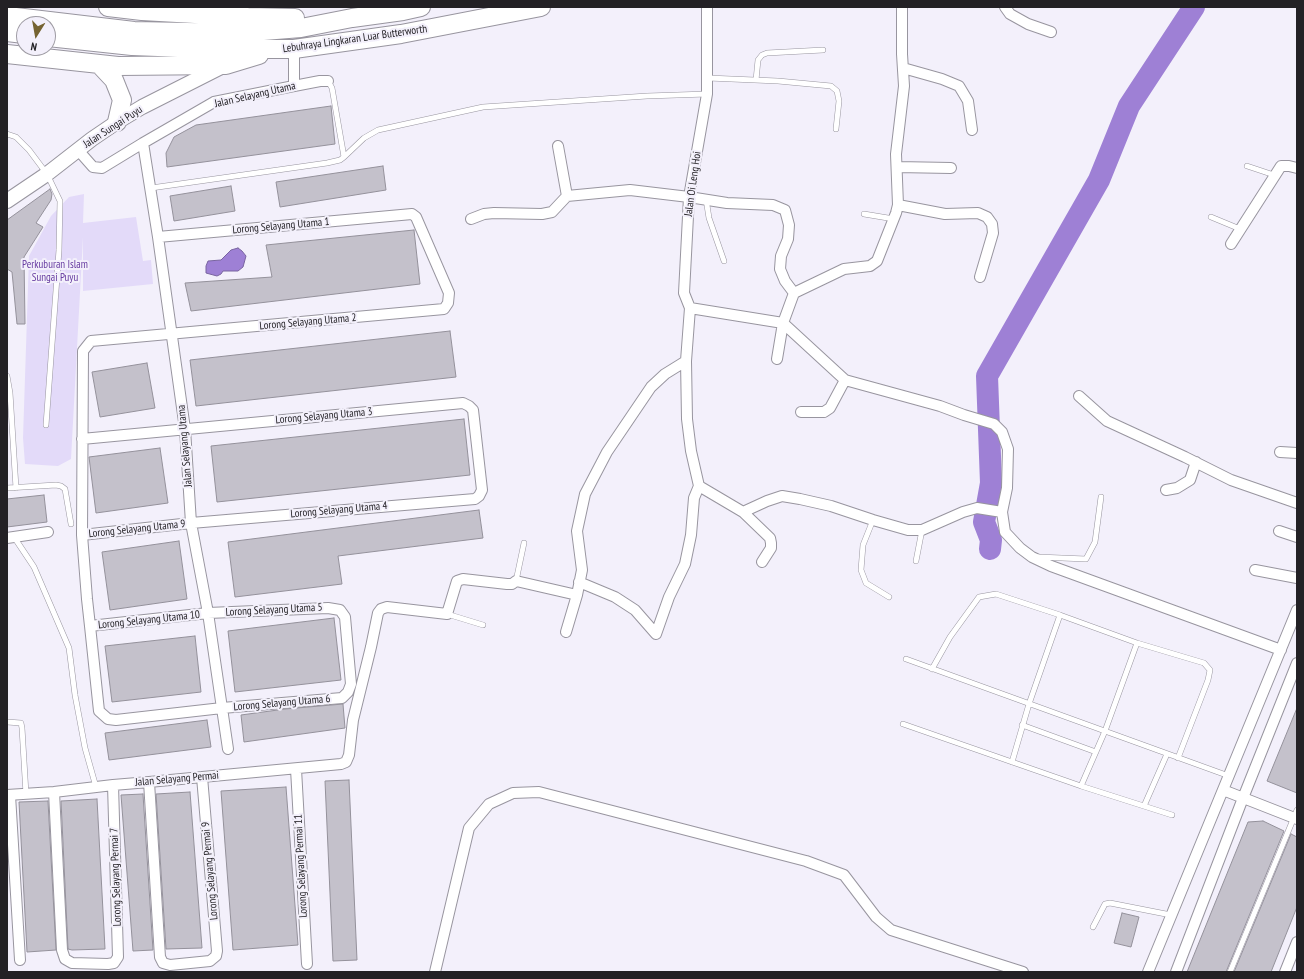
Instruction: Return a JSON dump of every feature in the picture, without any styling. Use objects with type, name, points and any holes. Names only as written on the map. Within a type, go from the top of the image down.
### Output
[{"type":"highway","points":[[108,7],[142,11],[248,18],[352,18]]},
{"type":"highway","name":"Lebuhraya Lingkaran Luar Butterworth","points":[[56,37],[133,38],[238,33],[302,28],[421,7]]},
{"type":"highway","name":"Lebuhraya Lingkaran Luar Butterworth","points":[[7,16],[133,38],[211,49],[286,49],[401,34],[541,7]]},
{"type":"highway","points":[[7,54],[118,66],[226,65],[286,49]]},
{"type":"highway","points":[[99,64],[114,80],[122,100],[118,122]]},
{"type":"main road","name":"Jalan Sungai Puyu","points":[[7,202],[47,174],[92,139],[118,122],[226,65]]},
{"type":"street","name":"Jalan Oi Leng Hoi","points":[[699,486],[691,451],[687,419],[686,361],[690,308],[684,293],[689,197],[707,94],[708,7]]},
{"type":"street","points":[[777,359],[783,323],[794,293],[844,269],[870,266],[877,261],[894,219],[898,206],[896,154],[904,86],[902,7]]},
{"type":"street","points":[[1005,7],[1010,14],[1028,24],[1051,32]]},
{"type":"street","points":[[286,49],[294,86]]},
{"type":"street","points":[[903,68],[942,79],[959,86],[968,101],[972,130]]},
{"type":"street","name":"Jalan Selayang Utama","points":[[78,150],[93,167],[102,168],[214,102],[320,81],[328,81]]},
{"type":"street","name":"Jalan Selayang Utama","points":[[143,143],[151,188],[185,429],[191,523],[208,613],[228,749]]},
{"type":"street","points":[[558,146],[568,196]]},
{"type":"street","points":[[1231,244],[1281,166],[1297,168]]},
{"type":"street","points":[[897,167],[951,168]]},
{"type":"street","points":[[471,219],[489,213],[542,214],[552,212],[568,196],[630,190],[727,203],[773,205],[785,210],[789,225],[788,239],[781,256],[780,269],[785,281],[794,293]]},
{"type":"street","points":[[898,206],[945,214],[978,213],[987,217],[992,224],[993,233],[980,277]]},
{"type":"street","name":"Lorong Selayang Utama 1","points":[[158,237],[412,214],[416,217],[449,293],[448,303],[444,309]]},
{"type":"street","points":[[690,308],[783,323],[845,380],[940,406],[975,419],[994,424],[1002,432],[1008,449],[1007,488],[999,512],[1005,532],[1020,548],[1032,557],[1051,566],[1281,650]]},
{"type":"street","name":"Lorong Selayang Utama 2","points":[[82,439],[83,351],[90,341],[444,309]]},
{"type":"street","points":[[566,632],[577,595],[582,570],[577,530],[585,494],[607,452],[651,387],[665,374],[686,361]]},
{"type":"street","points":[[800,412],[824,412],[830,408],[845,380]]},
{"type":"street","points":[[1079,396],[1107,421],[1196,462],[1231,480],[1297,503]]},
{"type":"street","name":"Lorong Selayang Utama 3","points":[[82,439],[463,403],[469,406],[472,410],[482,490]]},
{"type":"street","points":[[82,439],[82,536],[90,626]]},
{"type":"street","points":[[1280,452],[1297,454]]},
{"type":"street","points":[[1166,490],[1177,488],[1190,480],[1196,462]]},
{"type":"street","points":[[579,582],[615,597],[635,610],[656,634],[669,596],[685,564],[691,535],[694,498],[699,486],[743,512],[770,538],[771,548],[762,562]]},
{"type":"street","name":"Lorong Selayang Utama 4","points":[[191,523],[475,499],[479,496],[482,490]]},
{"type":"street","points":[[743,512],[782,496],[831,506],[908,530],[922,530],[963,512],[977,508],[999,512]]},
{"type":"street","name":"Lorong Selayang Utama 9","points":[[82,536],[191,523]]},
{"type":"street","points":[[1278,531],[1297,537]]},
{"type":"street","points":[[11,538],[48,532]]},
{"type":"street","points":[[1255,570],[1297,578]]},
{"type":"street","points":[[447,614],[457,581],[460,579],[507,584],[512,584],[516,581],[577,595]]},
{"type":"street","name":"Jalan Selayang Permai","points":[[9,795],[26,795],[113,785],[296,769],[341,764],[346,762],[349,755],[353,720],[378,613],[381,609],[387,607],[447,614]]},
{"type":"street","name":"Lorong Selayang Utama 5","points":[[208,613],[328,608],[340,610],[346,617],[351,684],[348,692],[342,698]]},
{"type":"street","points":[[1148,972],[1297,610]]},
{"type":"street","name":"Lorong Selayang Utama 10","points":[[90,626],[208,613]]},
{"type":"street","name":"Lorong Selayang Utama 6","points":[[90,626],[99,711],[108,719],[116,720],[222,708],[342,698]]},
{"type":"street","points":[[1176,972],[1297,663]]},
{"type":"street","name":"Lorong Selayang Permai 11","points":[[296,769],[307,964]]},
{"type":"street","name":"Lorong Selayang Permai 9","points":[[149,782],[160,957],[164,963],[170,964],[210,961],[216,956],[217,951],[202,777]]},
{"type":"street","name":"Lorong Selayang Permai 7","points":[[54,792],[62,950],[65,960],[72,963],[108,964],[114,962],[118,957],[113,785]]},
{"type":"street","points":[[1223,790],[1296,815]]},
{"type":"street","points":[[435,972],[469,828],[489,804],[513,793],[539,792],[806,861],[844,875],[876,918],[891,930],[1024,972]]},
{"type":"street","points":[[9,795],[20,960]]},
{"type":"street","points":[[1285,972],[1297,942]]},
{"type":"lane","points":[[756,80],[758,60],[766,53],[823,50]]},
{"type":"lane","points":[[708,78],[831,86],[837,91],[839,101],[836,129]]},
{"type":"lane","points":[[328,81],[332,88],[344,157]]},
{"type":"lane","points":[[151,188],[340,160],[364,138],[378,130],[483,107],[646,96],[707,94]]},
{"type":"lane","points":[[7,134],[16,137],[29,150],[47,174],[60,201],[59,250],[46,425]]},
{"type":"lane","points":[[1247,166],[1274,175]]},
{"type":"lane","points":[[706,199],[709,218],[724,262]]},
{"type":"lane","points":[[864,214],[894,219]]},
{"type":"lane","points":[[1211,217],[1240,229]]},
{"type":"lane","points":[[7,376],[16,488]]},
{"type":"lane","points":[[7,488],[56,484],[61,486],[65,489],[71,524]]},
{"type":"lane","points":[[1032,557],[1086,559],[1095,542],[1101,497]]},
{"type":"lane","points":[[873,520],[863,545],[861,570],[866,583],[888,597]]},
{"type":"lane","points":[[916,561],[922,530]]},
{"type":"lane","points":[[11,538],[34,567],[69,648],[75,695],[85,748],[96,787]]},
{"type":"lane","points":[[516,581],[524,543]]},
{"type":"lane","points":[[932,669],[950,637],[979,597],[996,594],[1060,615],[1136,643],[1204,663],[1210,670],[1208,680],[1178,758]]},
{"type":"lane","points":[[447,614],[483,625]]},
{"type":"lane","points":[[1012,762],[1022,725],[1060,615]]},
{"type":"lane","points":[[1081,786],[1105,731],[1136,643]]},
{"type":"lane","points":[[906,659],[1229,776]]},
{"type":"lane","points":[[7,722],[21,723],[26,795]]},
{"type":"lane","points":[[903,724],[1081,786],[1172,815]]},
{"type":"lane","points":[[1022,725],[1096,752]]},
{"type":"lane","points":[[1144,806],[1167,754]]},
{"type":"lane","points":[[1230,972],[1296,815]]},
{"type":"lane","points":[[1093,927],[1105,904],[1110,903],[1171,915]]},
{"type":"green space","name":"Perkuburan Islam Sungai Puyu","points":[[84,194],[83,223],[136,217],[143,261],[151,260],[153,284],[83,291],[83,237],[71,459],[58,466],[25,464],[23,438],[29,256],[51,216],[69,197]]},
{"type":"shaded area","points":[[238,248],[246,256],[243,267],[238,271],[223,271],[217,276],[206,273],[208,261],[221,260],[231,250]]},
{"type":"building","points":[[331,106],[335,144],[167,167],[166,153],[174,137],[196,125]]},
{"type":"building","points":[[383,166],[386,190],[280,207],[276,182]]},
{"type":"building","points":[[231,186],[235,211],[174,221],[170,196]]},
{"type":"building","points":[[50,189],[52,194],[51,200],[36,223],[43,227],[24,257],[25,324],[17,324],[12,272],[7,269],[7,220]]},
{"type":"building","points":[[414,230],[420,284],[191,311],[185,283],[272,277],[266,245]]},
{"type":"building","points":[[450,331],[456,377],[196,406],[190,360]]},
{"type":"building","points":[[147,363],[155,408],[100,417],[92,372]]},
{"type":"building","points":[[464,419],[470,475],[217,502],[211,446]]},
{"type":"building","points":[[160,448],[168,503],[96,513],[89,457]]},
{"type":"building","points":[[44,495],[47,522],[7,527],[7,499]]},
{"type":"building","points":[[479,510],[483,538],[338,556],[342,584],[235,597],[228,542]]},
{"type":"building","points":[[179,541],[187,599],[110,610],[102,552]]},
{"type":"building","points":[[334,618],[341,680],[235,692],[228,631]]},
{"type":"building","points":[[195,636],[201,692],[112,702],[105,646]]},
{"type":"building","points":[[343,704],[345,728],[244,742],[241,715],[285,709]]},
{"type":"building","points":[[1297,708],[1297,793],[1267,781]]},
{"type":"building","points":[[207,720],[211,747],[109,760],[105,733]]},
{"type":"building","points":[[349,780],[357,960],[333,961],[325,781]]},
{"type":"building","points":[[286,787],[298,945],[233,950],[221,791]]},
{"type":"building","points":[[190,792],[202,948],[166,949],[156,794]]},
{"type":"building","points":[[143,794],[153,950],[133,951],[121,795]]},
{"type":"building","points":[[97,799],[105,949],[72,950],[68,949],[61,801]]},
{"type":"building","points":[[48,801],[56,950],[27,952],[19,802]]},
{"type":"building","points":[[1263,821],[1284,831],[1226,972],[1187,972],[1248,822]]},
{"type":"building","points":[[1291,834],[1297,837],[1297,907],[1271,972],[1234,972]]},
{"type":"building","points":[[1122,913],[1139,917],[1131,947],[1114,943]]},
{"type":"waterway","points":[[990,549],[991,540],[984,522],[991,483],[987,376],[1099,180],[1129,106],[1194,7]]}]
